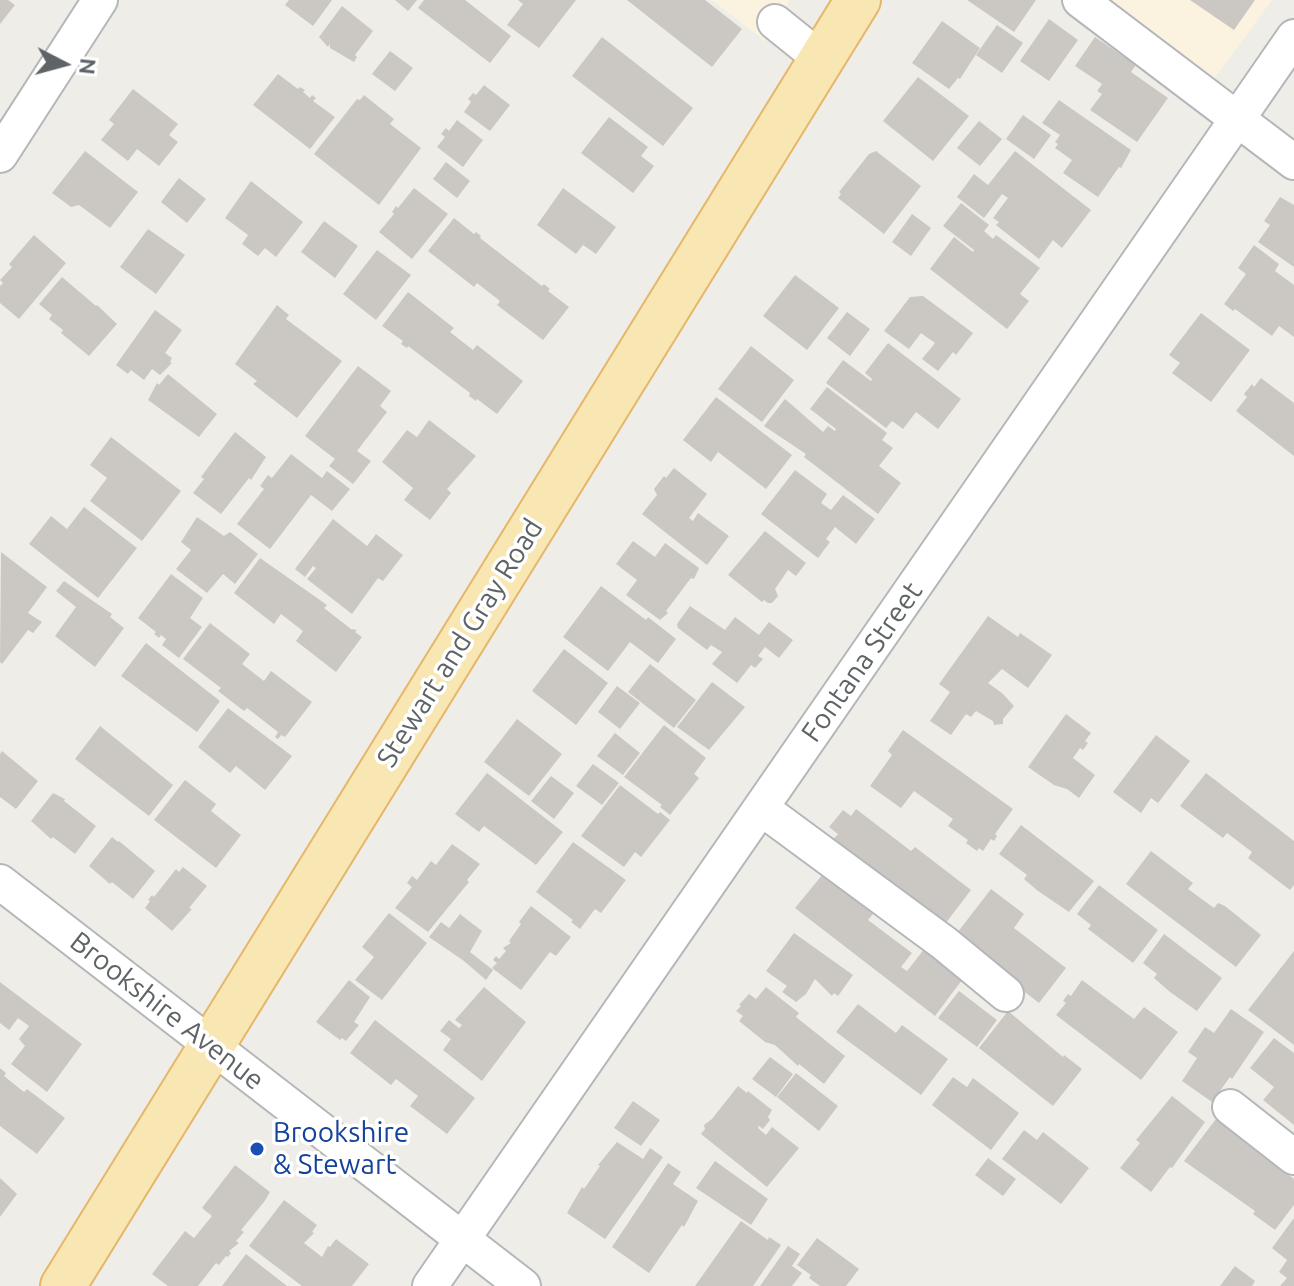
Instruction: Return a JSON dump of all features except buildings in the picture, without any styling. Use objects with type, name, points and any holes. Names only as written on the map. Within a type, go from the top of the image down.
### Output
[{"type":"main road","name":"Stewart and Gray Road","points":[[63,1286],[858,0]]},
{"type":"street","points":[[0,155],[100,0]]},
{"type":"street","points":[[1080,0],[1294,162]]},
{"type":"street","points":[[775,22],[821,59]]},
{"type":"street","name":"Fontana Street","points":[[430,1286],[1294,37]]},
{"type":"street","points":[[761,808],[944,943],[1006,994]]},
{"type":"street","name":"Brookshire Avenue","points":[[0,882],[523,1286]]},
{"type":"street","points":[[1230,1107],[1294,1157]]},
{"type":"shaded area","points":[[712,0],[790,0],[765,41]]},
{"type":"shaded area","points":[[1112,0],[1272,0],[1214,79]]},
{"type":"place","name":"Brookshire & Stewart","points":[[257,1149]]}]
